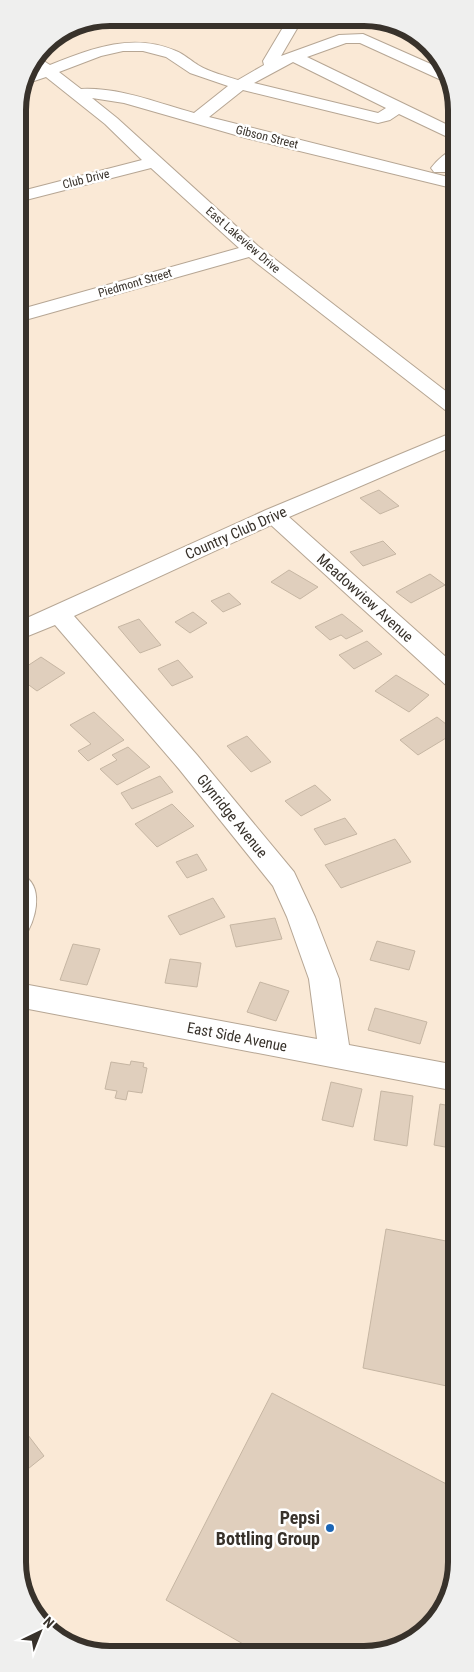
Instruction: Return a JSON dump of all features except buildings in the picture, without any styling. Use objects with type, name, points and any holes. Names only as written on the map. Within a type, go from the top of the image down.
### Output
[{"type":"street","points":[[272,67],[271,61],[291,26]]},
{"type":"street","points":[[196,119],[240,85],[272,67],[344,38],[355,37],[439,73]]},
{"type":"street","points":[[43,66],[123,46],[144,46],[171,54],[201,73],[240,85],[378,118],[384,117],[400,107]]},
{"type":"street","points":[[294,57],[448,132]]},
{"type":"street","name":"East Lakeview Drive","points":[[43,66],[111,121],[252,250],[448,403]]},
{"type":"street","name":"Gibson Street","points":[[79,94],[107,94],[196,119],[448,182]]},
{"type":"street","points":[[440,168],[448,161]]},
{"type":"street","name":"Club Drive","points":[[26,195],[154,162]]},
{"type":"street","name":"Piedmont Street","points":[[26,314],[252,250]]},
{"type":"street","name":"Country Club Drive","points":[[26,628],[274,516],[448,440]]},
{"type":"street","name":"Meadowview Avenue","points":[[274,516],[448,673]]},
{"type":"street","name":"Glynridge Avenue","points":[[58,613],[188,762],[284,880],[302,917],[324,979],[335,1056]]},
{"type":"street","name":"East Side Avenue","points":[[26,998],[448,1077]]},
{"type":"place","name":"Pepsi Bottling Group","points":[[330,1528]]}]
